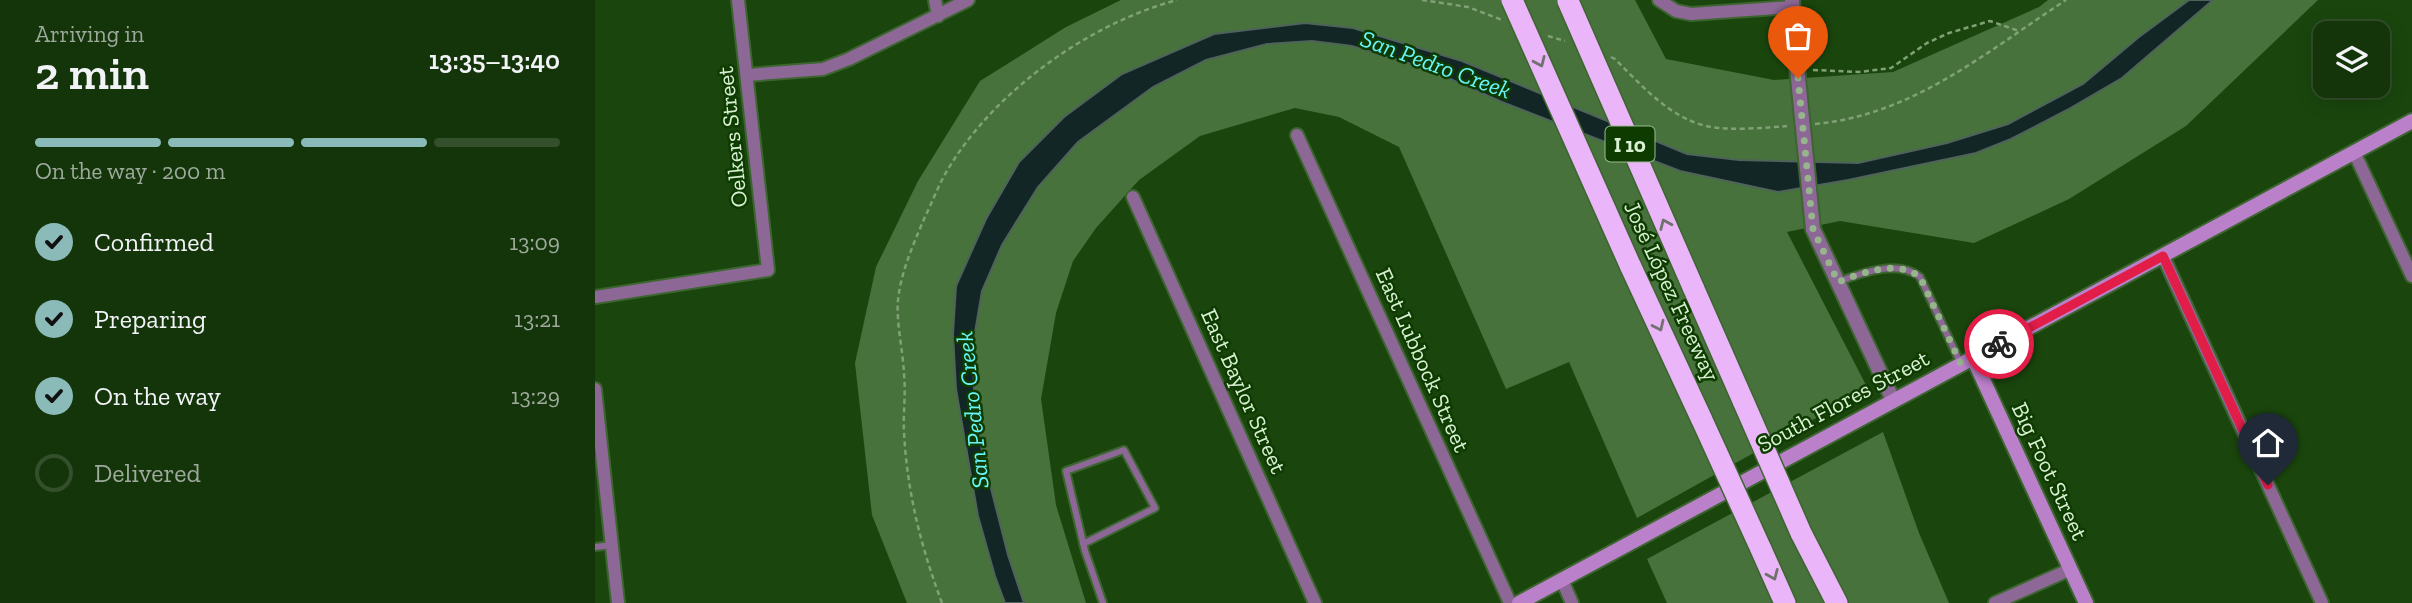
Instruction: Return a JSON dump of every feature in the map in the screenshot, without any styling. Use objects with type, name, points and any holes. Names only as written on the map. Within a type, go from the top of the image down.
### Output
[{"type":"highway","name":"José López Freeway","points":[[1512,0],[1785,603]]},
{"type":"highway","name":"José López Freeway","points":[[1568,1],[1801,533]]},
{"type":"highway","points":[[1801,533],[1831,603]]},
{"type":"highway","name":"I 10","points":[[1801,533],[1837,603]]},
{"type":"main road","name":"South Flores Street","points":[[1519,603],[2412,121]]},
{"type":"main road","name":"Big Foot Street","points":[[1967,361],[2086,603]]},
{"type":"street","name":"Oelkers Street","points":[[595,297],[768,270],[738,0]]},
{"type":"street","points":[[935,0],[938,16]]},
{"type":"street","points":[[747,75],[823,69],[849,59],[968,0]]},
{"type":"street","points":[[1659,0],[1676,11],[1691,14],[1792,4],[1813,229],[1893,400]]},
{"type":"street","name":"East Lubbock Street","points":[[1297,135],[1510,603]]},
{"type":"street","points":[[2354,152],[2412,276]]},
{"type":"street","name":"East Baylor Street","points":[[1133,197],[1315,603]]},
{"type":"street","points":[[2163,256],[2322,603]]},
{"type":"street","points":[[595,389],[618,603]]},
{"type":"street","points":[[1995,603],[2071,569]]},
{"type":"street","points":[[1562,580],[1572,603]]},
{"type":"lane","points":[[1838,282],[1855,275],[1896,268],[1915,273],[1920,277],[1967,361]]},
{"type":"lane","points":[[1083,544],[1155,508],[1124,450],[1066,471],[1083,544],[1103,603]]},
{"type":"lane","points":[[595,547],[612,545]]},
{"type":"path","points":[[942,603],[925,558],[911,499],[904,432],[905,376],[898,301],[909,253],[944,175],[1008,95],[1047,65],[1101,31],[1177,0]]},
{"type":"path","points":[[1422,0],[1468,7],[1509,22]]},
{"type":"path","points":[[1811,124],[1853,119],[1882,111],[1941,83],[2066,0]]},
{"type":"path","points":[[1813,69],[1859,72],[1891,68],[1927,43],[1949,33],[1990,21],[2019,31]]},
{"type":"path","points":[[1544,34],[1568,42]]},
{"type":"path","points":[[1604,55],[1615,59],[1646,90],[1673,111],[1706,126],[1787,126]]},
{"type":"green space","points":[[1121,0],[1635,0],[1666,59],[1774,80],[1893,72],[2039,7],[2048,0],[2318,0],[2186,126],[2069,199],[1974,243],[1840,221],[1787,232],[1868,389],[1637,518],[1569,362],[1506,389],[1399,147],[1339,117],[1295,108],[1200,136],[1139,180],[1096,228],[1073,261],[1056,313],[1041,399],[1056,505],[1086,603],[907,603],[872,515],[855,363],[876,267],[918,181],[980,81],[1066,27]]},
{"type":"green space","points":[[1883,432],[1919,533],[1949,603],[1667,603],[1647,559]]},
{"type":"water","name":"San Pedro Creek","points":[[2189,0],[2213,0],[2122,78],[2011,139],[1976,153],[1778,192],[1680,171],[1502,102],[1428,69],[1352,46],[1312,41],[1267,44],[1206,60],[1153,87],[1078,142],[1038,187],[1002,245],[982,291],[973,344],[974,390],[982,453],[1008,555],[1024,603],[1005,603],[978,516],[956,389],[953,334],[956,286],[986,219],[1019,162],[1064,117],[1122,74],[1214,34],[1305,23],[1353,28],[1462,61],[1687,154],[1739,160],[1858,163],[1947,143],[2008,124],[2083,84]]},
{"type":"way so far","points":[[1798,78],[1813,229],[1838,282],[1855,275],[1896,268],[1915,273],[1920,277],[1961,364],[1999,344]]},
{"type":"route","points":[[1999,344],[2163,256],[2268,485]]}]
